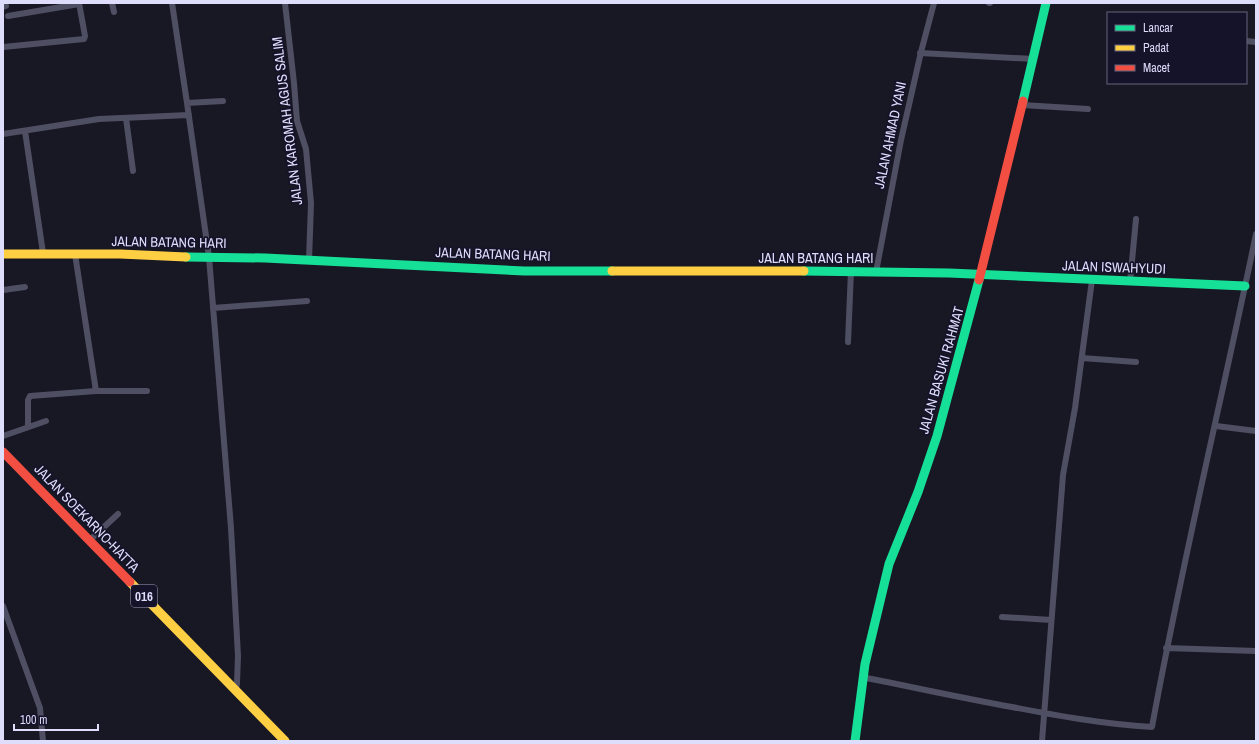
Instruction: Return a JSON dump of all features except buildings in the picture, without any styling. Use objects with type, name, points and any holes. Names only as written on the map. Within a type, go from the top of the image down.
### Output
[{"type":"street","points":[[112,3],[114,12]]},
{"type":"street","points":[[172,3],[209,257],[231,528],[238,656],[236,690]]},
{"type":"street","name":"JALAN KAROMAH AGUS SALIM","points":[[285,3],[297,121],[306,150],[311,203],[309,261]]},
{"type":"street","name":"JALAN AHMAD YANI","points":[[876,272],[900,140],[920,54],[934,3]]},
{"type":"street","name":"JALAN BASUKI RAHMAT","points":[[855,741],[862,677],[889,564],[918,492],[937,436],[982,275],[1046,3]]},
{"type":"street","points":[[3,47],[84,39],[85,36],[79,4],[8,16]]},
{"type":"street","points":[[920,54],[1033,59]]},
{"type":"street","points":[[187,103],[223,101]]},
{"type":"street","points":[[1022,105],[1088,109]]},
{"type":"street","points":[[3,134],[99,119],[189,114]]},
{"type":"street","points":[[126,118],[133,171]]},
{"type":"street","points":[[26,131],[42,253]]},
{"type":"street","points":[[1130,282],[1136,220]]},
{"type":"street","points":[[862,677],[954,696],[1106,724],[1152,727],[1166,648],[1216,426],[1256,238]]},
{"type":"street","name":"JALAN BATANG HARI","points":[[3,254],[42,253],[265,258],[470,267],[524,271],[851,271],[982,275]]},
{"type":"street","points":[[75,254],[96,391]]},
{"type":"street","points":[[848,342],[851,271]]},
{"type":"street","name":"JALAN ISWAHYUDI","points":[[982,275],[1245,286]]},
{"type":"street","points":[[1042,741],[1063,475],[1082,358],[1092,280]]},
{"type":"street","points":[[3,290],[25,287]]},
{"type":"street","points":[[213,308],[307,300]]},
{"type":"street","points":[[1082,358],[1136,362]]},
{"type":"street","points":[[28,427],[28,400],[30,396],[96,391],[147,391]]},
{"type":"street","points":[[3,436],[46,421]]},
{"type":"street","points":[[1216,426],[1256,432]]},
{"type":"street","name":"JALAN SOEKARNO-HATTA","points":[[3,452],[286,741]]},
{"type":"street","points":[[90,540],[118,514]]},
{"type":"street","points":[[3,606],[40,708],[43,741]]},
{"type":"street","points":[[1002,617],[1051,620]]},
{"type":"street","points":[[1166,648],[1256,651]]},
{"type":"traffic: fast","points":[[1023,101],[1046,3]]},
{"type":"traffic: fast","points":[[186,257],[265,258],[524,271],[612,271]]},
{"type":"traffic: fast","points":[[804,271],[949,273],[1245,286]]},
{"type":"traffic: fast","points":[[855,741],[865,664],[889,564],[918,492],[937,436],[979,280]]},
{"type":"traffic: slow","points":[[3,254],[120,254],[186,257]]},
{"type":"traffic: slow","points":[[612,271],[804,271]]},
{"type":"traffic: slow","points":[[130,582],[285,741]]},
{"type":"traffic: jam","points":[[979,280],[1023,101]]},
{"type":"traffic: jam","points":[[3,452],[130,582]]}]
